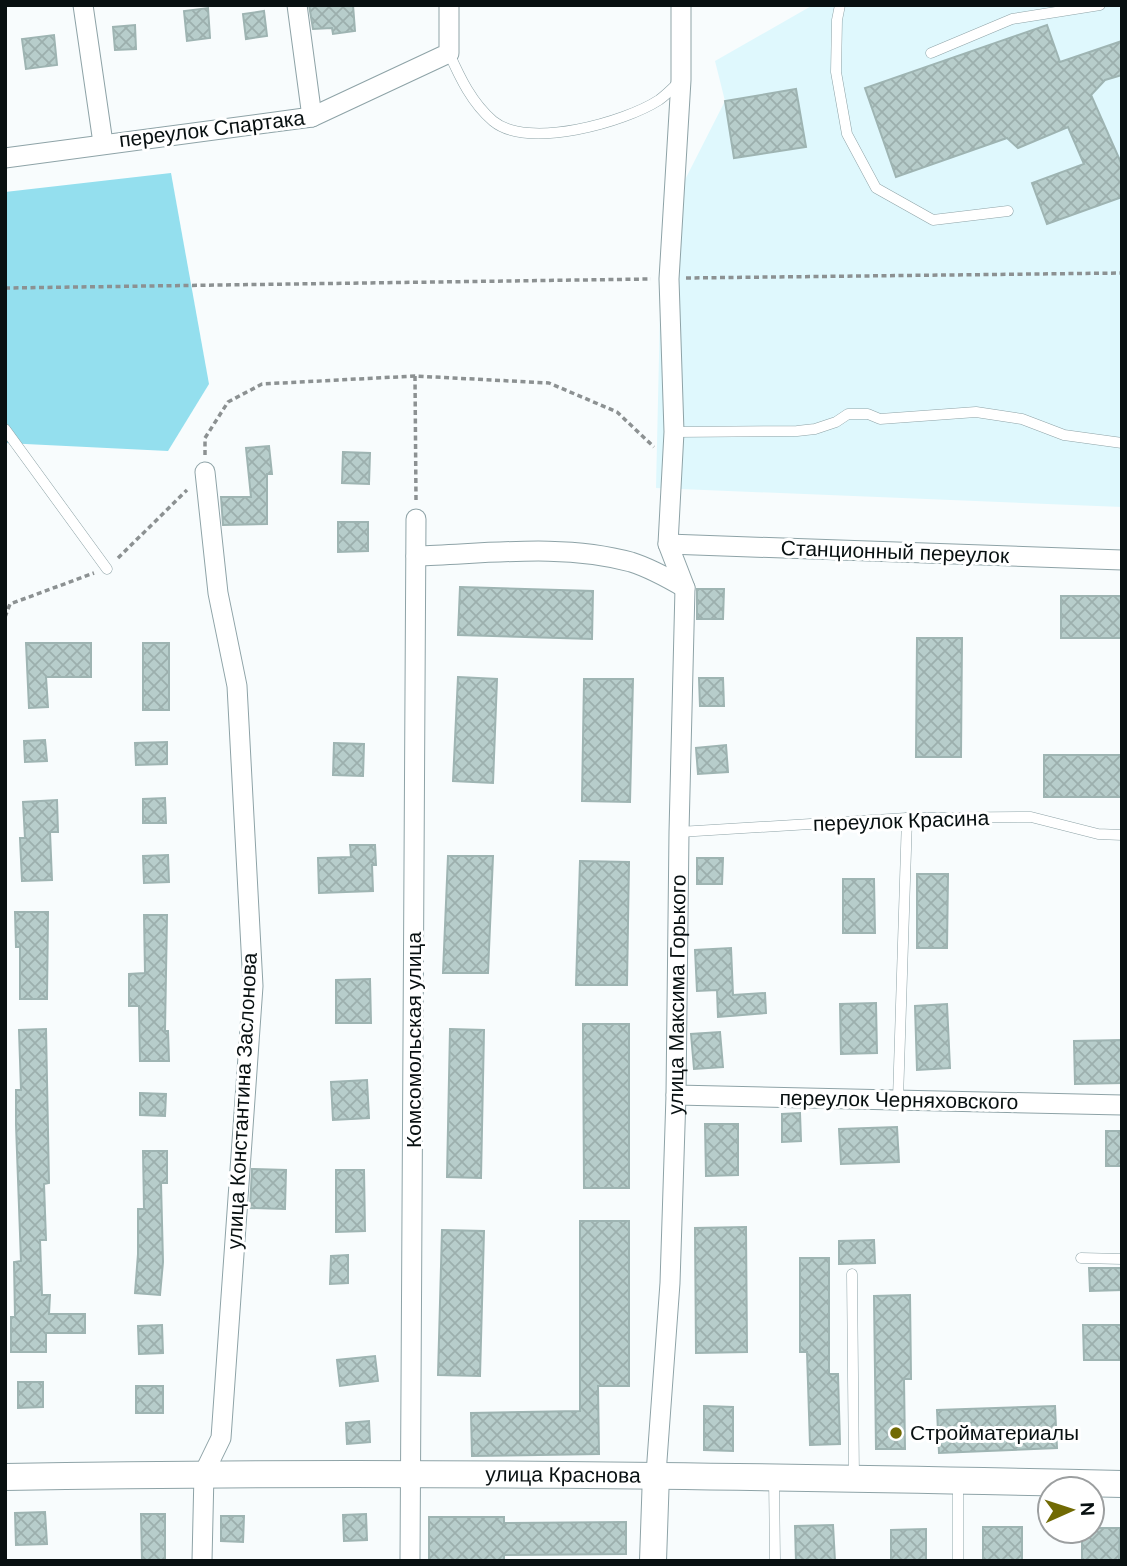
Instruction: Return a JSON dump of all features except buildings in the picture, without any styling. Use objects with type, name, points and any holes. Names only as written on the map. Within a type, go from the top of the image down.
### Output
[{"type":"main road","name":"улица Краснова","points":[[5,1477],[204,1473],[656,1474],[1122,1484]]},
{"type":"main road","name":"улица Максима Горького","points":[[653,1561],[656,1474]]},
{"type":"street","points":[[83,5],[103,143]]},
{"type":"street","points":[[297,5],[312,117]]},
{"type":"street","points":[[449,5],[449,53]]},
{"type":"street","name":"улица Максима Горького","points":[[656,1474],[670,1283],[685,589],[668,544],[674,432],[669,279],[681,80],[681,5]]},
{"type":"street","name":"переулок Спартака","points":[[5,158],[312,117],[449,53]]},
{"type":"street","name":"улица Константина Заслонова","points":[[202,1561],[204,1473],[221,1438],[253,986],[237,685],[218,593],[205,472]]},
{"type":"street","name":"Комсомольская улица","points":[[410,1561],[416,519]]},
{"type":"street","name":"Станционный переулок","points":[[668,544],[1122,559]]},
{"type":"street","points":[[416,556],[547,552],[595,555],[634,563],[663,575],[685,589]]},
{"type":"street","name":"переулок Черняховского","points":[[676,1095],[1122,1105]]},
{"type":"lane","points":[[840,5],[837,20],[836,72],[847,134],[876,188],[933,220],[1008,211]]},
{"type":"lane","points":[[932,53],[1012,19],[1100,5]]},
{"type":"lane","points":[[449,53],[462,84],[477,103],[495,122],[513,131],[568,132],[608,123],[660,100],[681,80]]},
{"type":"lane","points":[[674,432],[797,432],[836,422],[848,414],[867,414],[880,419],[976,411],[1022,419],[1063,435],[1122,443]]},
{"type":"lane","points":[[5,429],[107,569]]},
{"type":"lane","name":"переулок Красина","points":[[679,832],[907,818],[1031,817],[1098,834],[1122,835]]},
{"type":"lane","points":[[898,1099],[907,818]]},
{"type":"lane","points":[[1081,1258],[1122,1259]]},
{"type":"lane","points":[[852,1274],[854,1478]]},
{"type":"lane","points":[[774,1477],[775,1561]]},
{"type":"lane","points":[[958,1480],[958,1561]]},
{"type":"path","points":[[5,288],[1122,273]]},
{"type":"path","points":[[415,376],[416,519]]},
{"type":"path","points":[[5,617],[10,604],[107,569],[205,472],[205,438],[228,402],[262,384],[415,376],[549,383],[617,412],[673,465]]},
{"type":"shaded area","points":[[813,5],[1122,5],[1122,507],[656,488],[662,225],[725,101],[715,61]]},
{"type":"shaded area","points":[[171,173],[209,384],[168,451],[5,443],[5,192]]},
{"type":"place","name":"Стройматериалы","points":[[896,1433]]}]
